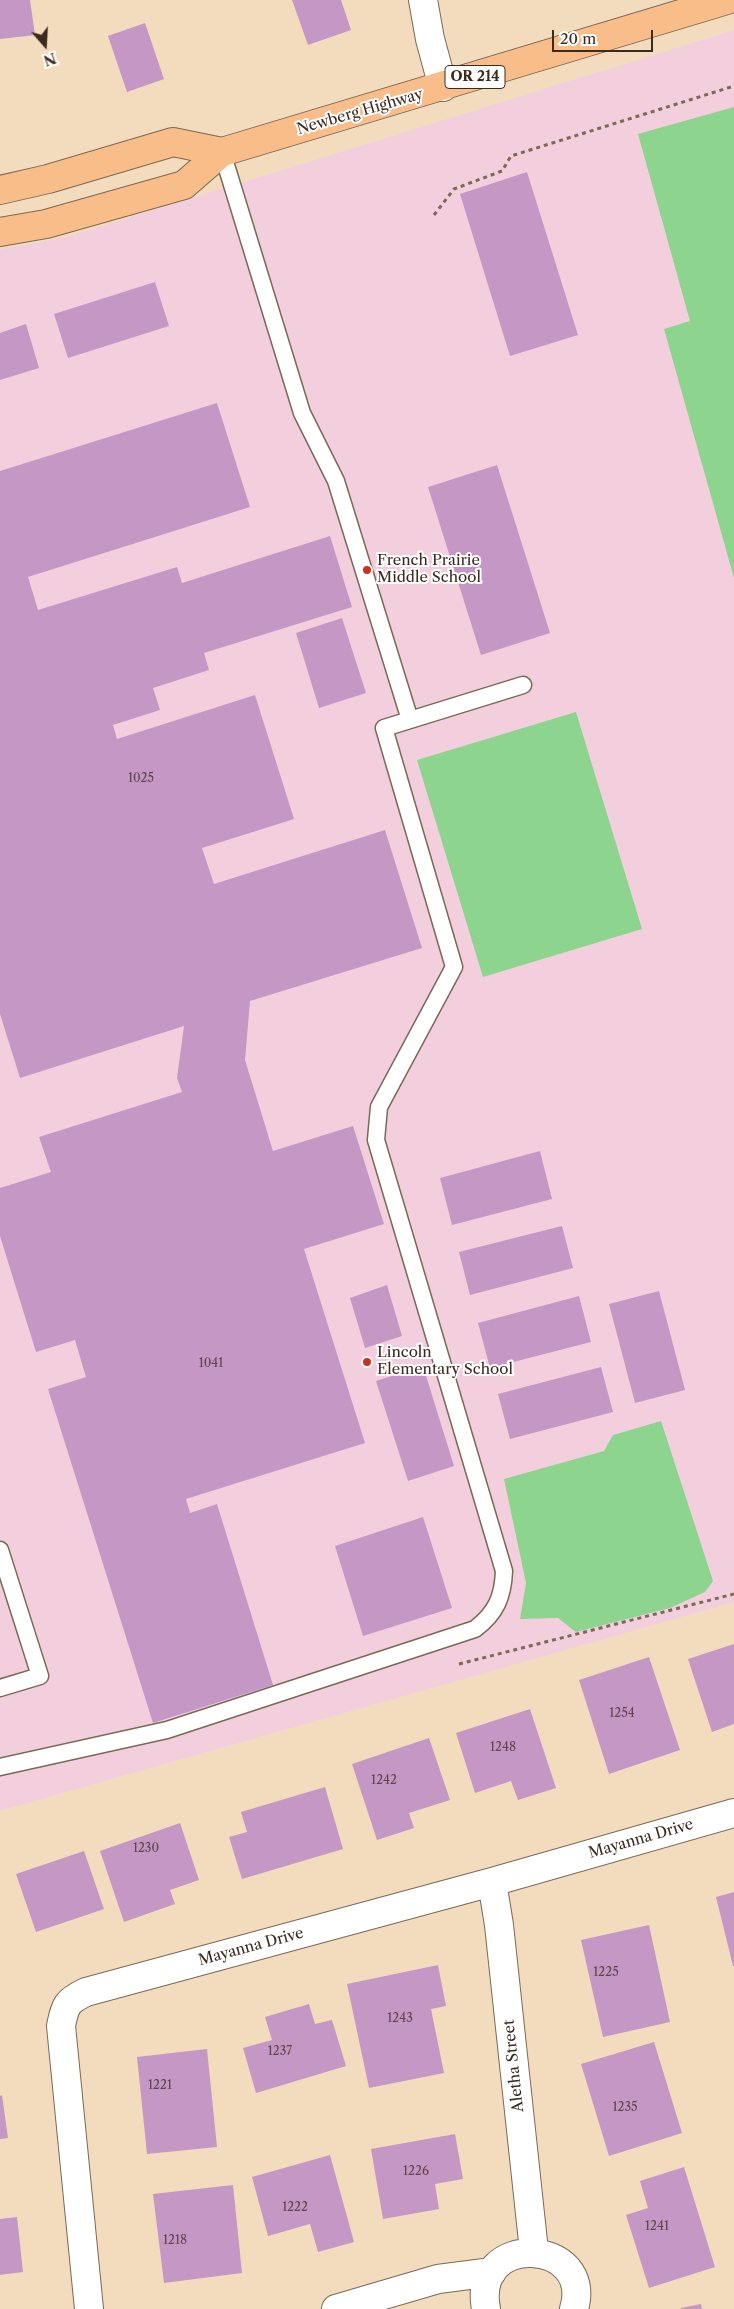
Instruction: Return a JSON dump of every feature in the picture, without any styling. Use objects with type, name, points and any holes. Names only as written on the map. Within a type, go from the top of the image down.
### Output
[{"type":"main road","name":"Newberg Highway","points":[[0,232],[46,224],[184,185],[222,152],[728,0]]},
{"type":"main road","name":"Newberg Highway","points":[[0,190],[48,179],[174,142],[222,152]]},
{"type":"street","points":[[423,0],[430,39],[443,87]]},
{"type":"street","name":"Mayanna Drive","points":[[89,2309],[61,2026],[67,2003],[86,1992],[492,1882],[734,1813]]},
{"type":"street","name":"Aletha Street","points":[[492,1882],[498,1917],[534,2251]]},
{"type":"street","points":[[486,2309],[486,2285],[492,2272],[503,2261],[517,2253],[534,2251],[550,2256],[562,2263],[572,2276],[576,2289],[574,2309]]},
{"type":"street","points":[[336,2309],[438,2279],[492,2272]]},
{"type":"lane","points":[[222,152],[302,413],[336,481],[410,720]]},
{"type":"lane","points":[[0,1767],[167,1730],[317,1682],[475,1629],[488,1619],[498,1605],[503,1588],[504,1571],[376,1140],[379,1107],[454,968],[384,728],[523,685]]},
{"type":"lane","points":[[0,1550],[40,1676],[0,1688]]},
{"type":"path","points":[[434,215],[454,188],[502,171],[511,156],[734,86]]},
{"type":"path","points":[[456,1664],[734,1594]]},
{"type":"shaded area","points":[[734,30],[734,1602],[0,1811],[0,249],[63,238]]},
{"type":"green space","points":[[734,107],[734,578],[664,329],[690,321],[638,134]]},
{"type":"green space","points":[[576,712],[642,929],[483,977],[417,760]]},
{"type":"green space","points":[[661,1421],[713,1581],[705,1592],[670,1608],[576,1632],[558,1618],[520,1619],[526,1583],[504,1479],[604,1451],[613,1435]]},
{"type":"building","points":[[0,0],[30,0],[35,35],[0,39]]},
{"type":"building","points":[[292,0],[341,0],[351,30],[308,45]]},
{"type":"building","points":[[145,23],[164,79],[127,92],[108,36]]},
{"type":"building","points":[[527,172],[578,335],[510,356],[460,194]]},
{"type":"building","points":[[155,282],[169,326],[68,358],[54,314]]},
{"type":"building","points":[[26,324],[39,368],[0,380],[0,333]]},
{"type":"building","points":[[217,403],[250,507],[28,577],[38,610],[177,567],[182,583],[330,536],[352,607],[204,653],[209,670],[153,688],[160,710],[113,725],[117,739],[255,695],[294,819],[202,848],[214,884],[385,830],[422,948],[250,1001],[245,1060],[273,1151],[353,1126],[384,1224],[304,1249],[365,1443],[186,1499],[190,1513],[217,1504],[273,1685],[153,1723],[48,1389],[86,1377],[75,1340],[36,1352],[0,1236],[0,1188],[51,1172],[39,1137],[182,1092],[177,1078],[184,1026],[20,1078],[0,1014],[0,471]]},
{"type":"building","points":[[497,465],[550,633],[481,655],[428,487]]},
{"type":"building","points":[[342,618],[366,693],[319,708],[296,633]]},
{"type":"building","points":[[540,1151],[552,1199],[452,1225],[440,1178]]},
{"type":"building","points":[[562,1226],[573,1268],[470,1295],[459,1252]]},
{"type":"building","points":[[387,1285],[402,1336],[365,1348],[350,1298]]},
{"type":"building","points":[[659,1291],[685,1390],[635,1403],[609,1304]]},
{"type":"building","points":[[579,1296],[591,1342],[490,1368],[478,1323]]},
{"type":"building","points":[[423,1366],[454,1466],[408,1481],[376,1381]]},
{"type":"building","points":[[601,1367],[613,1412],[510,1439],[498,1394]]},
{"type":"building","points":[[423,1517],[452,1608],[363,1636],[335,1546]]},
{"type":"building","points":[[734,1644],[734,1724],[712,1732],[688,1659]]},
{"type":"building","points":[[649,1657],[680,1750],[609,1774],[579,1680]]},
{"type":"building","points":[[530,1709],[556,1788],[518,1800],[511,1781],[475,1793],[456,1733]]},
{"type":"building","points":[[429,1738],[450,1800],[409,1813],[414,1828],[377,1840],[352,1764]]},
{"type":"building","points":[[325,1787],[343,1849],[242,1879],[229,1837],[247,1832],[241,1812]]},
{"type":"building","points":[[180,1823],[199,1880],[170,1890],[175,1904],[124,1922],[100,1851]]},
{"type":"building","points":[[84,1851],[104,1909],[36,1932],[16,1874]]},
{"type":"building","points":[[734,1892],[734,1966],[733,1966],[716,1897]]},
{"type":"building","points":[[649,1925],[670,2022],[603,2037],[581,1940]]},
{"type":"building","points":[[438,1965],[446,2006],[431,2009],[444,2073],[369,2088],[347,1984]]},
{"type":"building","points":[[309,2004],[315,2024],[332,2020],[346,2066],[256,2093],[243,2048],[272,2040],[265,2017]]},
{"type":"building","points":[[654,2042],[682,2133],[609,2156],[581,2064]]},
{"type":"building","points":[[207,2049],[217,2147],[147,2154],[137,2057]]},
{"type":"building","points":[[2,2095],[8,2138],[0,2139],[0,2096]]},
{"type":"building","points":[[455,2134],[463,2179],[435,2184],[439,2209],[383,2219],[371,2149]]},
{"type":"building","points":[[330,2155],[354,2242],[318,2252],[310,2224],[268,2236],[252,2177]]},
{"type":"building","points":[[684,2167],[715,2267],[649,2288],[626,2215],[648,2208],[640,2181]]},
{"type":"building","points":[[233,2185],[242,2273],[164,2283],[153,2194]]},
{"type":"building","points":[[17,2217],[23,2272],[0,2275],[0,2219]]},
{"type":"building","points":[[701,2304],[702,2309],[681,2309],[681,2308]]},
{"type":"place","name":"French Prairie Middle School","points":[[367,570]]},
{"type":"place","name":"Lincoln Elementary School","points":[[367,1362]]}]
